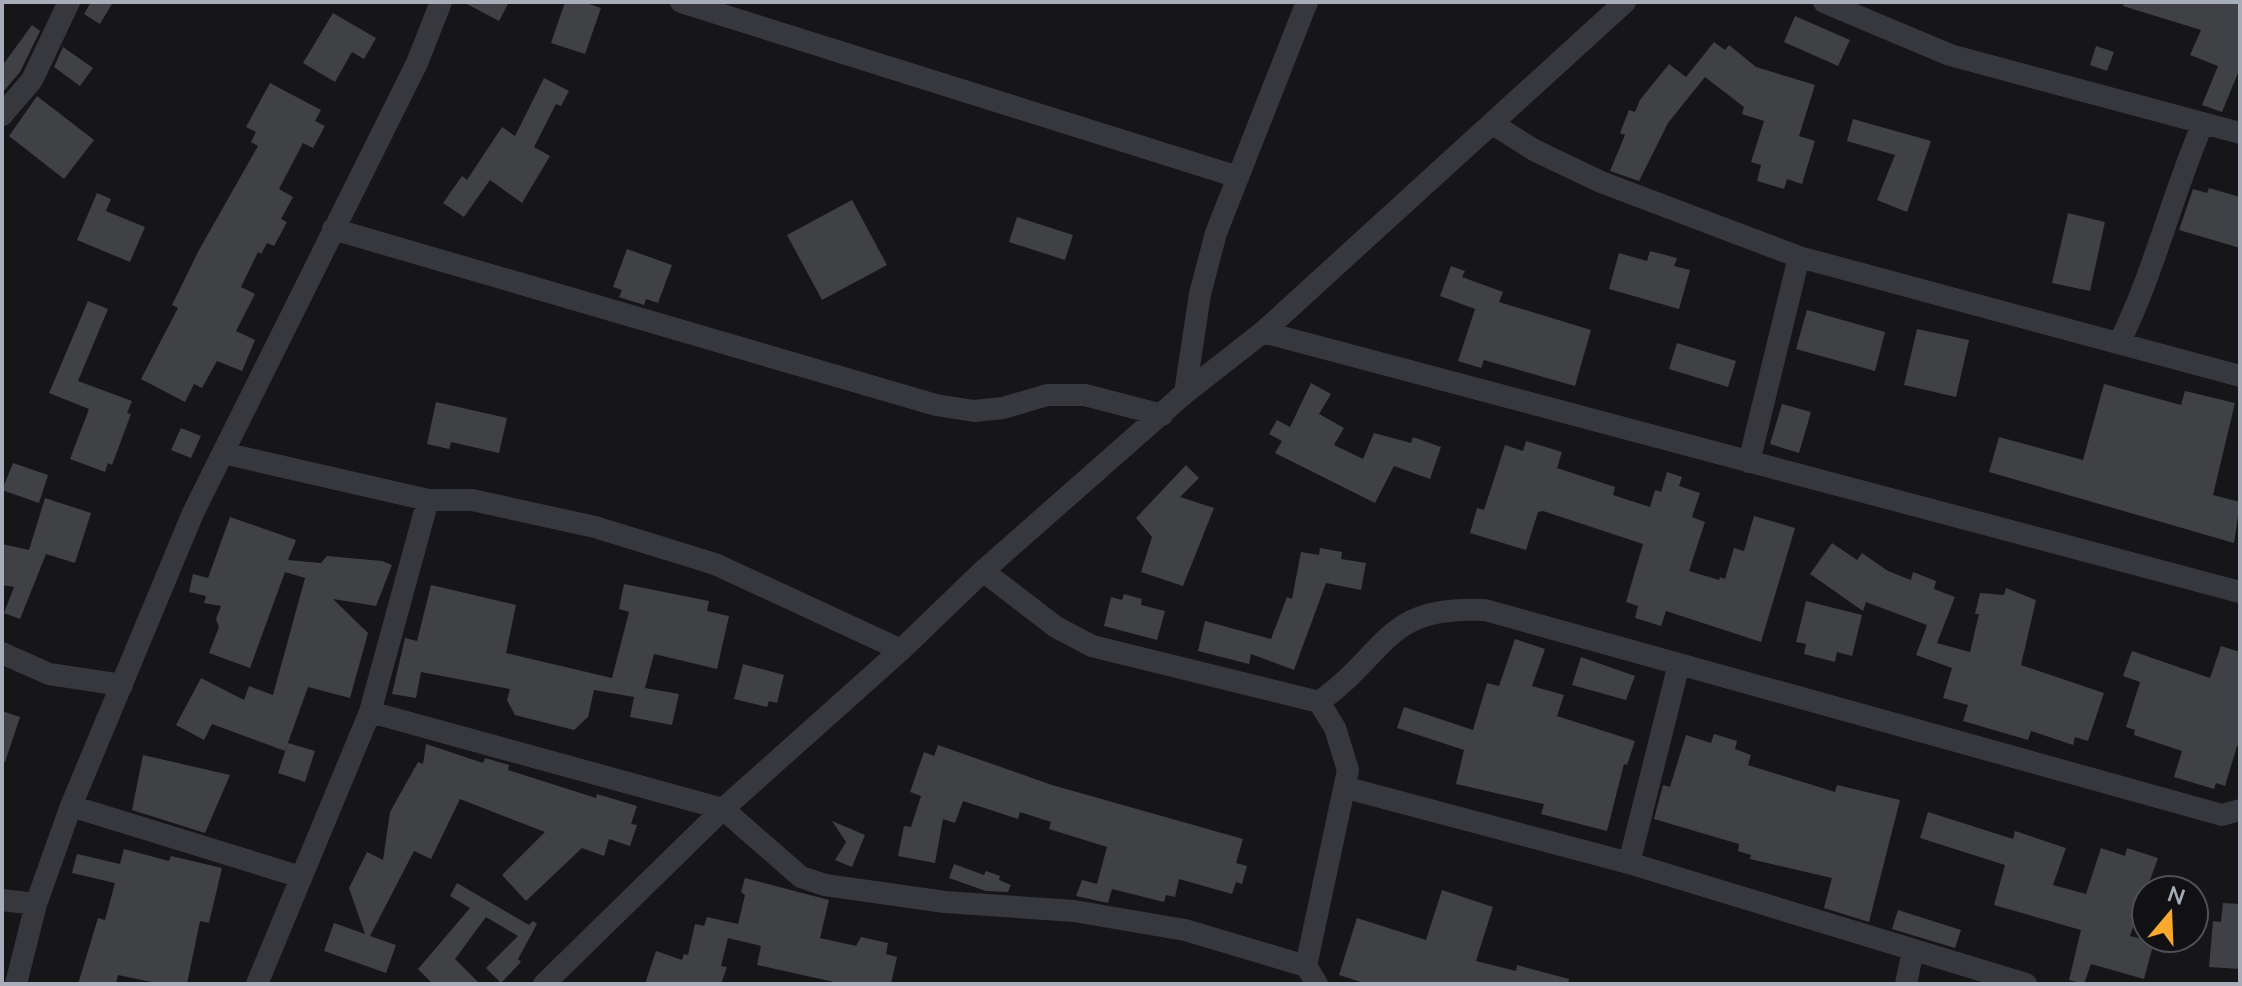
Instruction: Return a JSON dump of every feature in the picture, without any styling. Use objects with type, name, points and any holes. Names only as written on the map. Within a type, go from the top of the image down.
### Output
[{"type":"street","points":[[2,115],[32,80],[69,2]]},
{"type":"street","points":[[16,984],[36,904],[71,806],[193,513],[417,63],[441,2]]},
{"type":"street","points":[[681,2],[1238,177]]},
{"type":"street","points":[[1185,393],[1200,294],[1216,233],[1307,2]]},
{"type":"street","points":[[559,979],[723,809],[901,650],[983,571],[1185,393],[1263,332],[1625,2]]},
{"type":"street","points":[[1824,2],[1950,55],[2240,133]]},
{"type":"street","points":[[2119,343],[2139,301],[2183,168],[2203,123]]},
{"type":"street","points":[[1493,124],[1534,150],[1601,182],[1799,257],[2240,376]]},
{"type":"street","points":[[333,229],[936,405],[974,411],[1003,408],[1047,395],[1085,395],[1162,415]]},
{"type":"street","points":[[1749,462],[1799,257]]},
{"type":"street","points":[[1263,332],[2240,592]]},
{"type":"street","points":[[223,453],[428,500],[472,500],[580,523],[715,564],[901,650]]},
{"type":"street","points":[[257,984],[370,712],[428,500]]},
{"type":"street","points":[[370,712],[723,809],[801,877],[825,885],[945,902],[1074,911],[1185,930],[1312,975],[1347,788],[1346,757],[1335,728],[1319,702],[1092,646],[1056,627],[983,571]]},
{"type":"street","points":[[1319,702],[1351,679],[1399,625],[1421,614],[1453,608],[1485,610],[2222,815],[2240,810]]},
{"type":"street","points":[[2,653],[49,674],[122,685]]},
{"type":"street","points":[[1629,863],[1679,664]]},
{"type":"street","points":[[1347,788],[1629,863],[2026,984]]},
{"type":"street","points":[[71,806],[301,877]]},
{"type":"street","points":[[2,900],[36,904]]},
{"type":"street","points":[[1906,984],[1913,950]]},
{"type":"building","points":[[91,2],[113,2],[100,24],[84,14]]},
{"type":"building","points":[[463,2],[509,2],[499,21]]},
{"type":"building","points":[[565,2],[583,2],[601,8],[585,54],[551,43]]},
{"type":"building","points":[[2124,2],[2240,2],[2240,68],[2222,112],[2202,105],[2218,66],[2190,55],[2201,30],[2123,6]]},
{"type":"building","points":[[333,13],[376,38],[364,59],[352,52],[335,82],[303,63]]},
{"type":"building","points":[[1795,16],[1850,40],[1838,66],[1784,42]]},
{"type":"building","points":[[32,25],[40,31],[20,72],[2,93],[2,66]]},
{"type":"building","points":[[1714,42],[1725,50],[1729,45],[1756,67],[1815,85],[1799,136],[1815,141],[1802,184],[1787,179],[1784,189],[1757,181],[1761,165],[1751,162],[1764,121],[1742,114],[1744,107],[1705,77],[1668,123],[1639,181],[1610,171],[1625,135],[1620,133],[1629,110],[1635,112],[1640,100],[1669,64],[1686,77]]},
{"type":"building","points":[[2096,46],[2114,52],[2107,71],[2090,65]]},
{"type":"building","points":[[63,47],[93,68],[80,86],[54,67]]},
{"type":"building","points":[[544,78],[569,91],[561,106],[556,104],[534,147],[550,156],[522,203],[490,180],[464,217],[443,203],[462,176],[467,180],[502,127],[515,136]]},
{"type":"building","points":[[270,83],[321,110],[315,121],[325,126],[313,148],[303,143],[279,189],[293,197],[281,219],[287,222],[274,246],[267,243],[261,254],[258,252],[241,287],[255,294],[236,331],[255,340],[242,371],[217,361],[202,388],[194,384],[185,402],[141,379],[178,308],[172,305],[199,250],[258,146],[251,142],[256,132],[246,127]]},
{"type":"building","points":[[37,96],[94,140],[64,179],[9,136]]},
{"type":"building","points":[[1853,119],[1931,141],[1907,212],[1877,200],[1895,155],[1847,141]]},
{"type":"building","points":[[2209,188],[2240,197],[2240,248],[2179,230],[2193,189],[2207,193]]},
{"type":"building","points":[[97,193],[111,199],[106,211],[145,227],[130,262],[77,240]]},
{"type":"building","points":[[852,200],[887,265],[822,300],[787,235]]},
{"type":"building","points":[[2068,213],[2105,222],[2090,291],[2052,283]]},
{"type":"building","points":[[1017,217],[1073,235],[1065,260],[1009,242]]},
{"type":"building","points":[[627,249],[672,265],[658,303],[646,299],[644,305],[619,297],[622,290],[613,287]]},
{"type":"building","points":[[1650,251],[1677,258],[1674,266],[1690,270],[1679,309],[1609,289],[1619,253],[1647,261]]},
{"type":"building","points":[[1451,266],[1465,271],[1462,277],[1503,292],[1499,302],[1591,330],[1575,386],[1484,360],[1481,368],[1458,361],[1475,309],[1440,296]]},
{"type":"building","points":[[88,301],[108,309],[78,381],[132,401],[127,413],[131,414],[112,465],[108,463],[105,472],[70,459],[89,409],[49,393]]},
{"type":"building","points":[[1807,310],[1885,332],[1875,371],[1796,349]]},
{"type":"building","points":[[1917,329],[1969,340],[1956,397],[1904,385]]},
{"type":"building","points":[[1677,343],[1736,361],[1728,387],[1669,369]]},
{"type":"building","points":[[1311,383],[1331,394],[1319,414],[1344,428],[1334,445],[1363,459],[1374,433],[1411,443],[1413,437],[1441,447],[1430,479],[1394,466],[1375,503],[1275,453],[1282,441],[1269,434],[1277,420],[1290,427]]},
{"type":"building","points":[[2104,384],[2181,405],[2185,391],[2235,403],[2213,495],[2240,502],[2234,543],[1989,472],[1999,437],[2083,460]]},
{"type":"building","points":[[436,402],[507,418],[499,453],[451,442],[449,449],[427,444]]},
{"type":"building","points":[[1782,404],[1811,412],[1799,453],[1770,444]]},
{"type":"building","points":[[181,428],[201,436],[191,458],[171,450]]},
{"type":"building","points":[[1526,441],[1562,452],[1557,468],[1615,487],[1613,495],[1650,507],[1655,490],[1661,492],[1667,472],[1682,477],[1679,486],[1700,493],[1692,517],[1705,522],[1689,571],[1725,579],[1734,548],[1744,551],[1754,516],[1795,528],[1761,642],[1666,611],[1661,626],[1635,618],[1638,606],[1626,602],[1643,544],[1543,511],[1538,512],[1526,550],[1470,533],[1477,508],[1484,510],[1505,445],[1523,451]]},
{"type":"building","points":[[13,463],[48,475],[39,503],[2,490]]},
{"type":"building","points":[[1186,465],[1199,478],[1180,497],[1214,508],[1183,586],[1141,572],[1152,537],[1136,518]]},
{"type":"building","points":[[45,498],[91,513],[75,563],[46,554],[20,619],[4,613],[14,587],[2,585],[2,544],[29,550]]},
{"type":"building","points":[[230,517],[296,540],[288,560],[321,563],[327,556],[382,561],[392,565],[376,606],[333,599],[368,633],[350,698],[308,687],[285,751],[212,724],[204,740],[176,725],[201,678],[244,700],[249,686],[273,695],[305,578],[285,572],[250,668],[209,653],[219,627],[216,619],[221,606],[204,603],[206,596],[189,592],[193,574],[208,578]]},
{"type":"building","points":[[1832,543],[1857,560],[1862,553],[1888,571],[1911,580],[1913,572],[1936,581],[1934,589],[1955,597],[1937,643],[1970,652],[1979,614],[1975,614],[1980,593],[2004,595],[2006,588],[2036,600],[2021,665],[2104,693],[2088,741],[2075,737],[2073,745],[2031,731],[2028,740],[1963,721],[1968,705],[1943,698],[1952,668],[1916,655],[1927,625],[1866,602],[1863,611],[1810,574]]},
{"type":"building","points":[[1320,548],[1342,552],[1341,559],[1366,563],[1361,590],[1326,583],[1294,670],[1251,654],[1249,664],[1198,651],[1205,621],[1271,639],[1287,597],[1292,599],[1301,552],[1319,555]]},
{"type":"building","points":[[624,584],[709,601],[707,611],[729,616],[717,669],[654,654],[645,688],[679,694],[672,725],[630,717],[634,697],[594,690],[588,717],[574,730],[515,715],[507,700],[510,689],[421,672],[416,698],[392,694],[405,638],[417,641],[431,585],[516,605],[506,653],[612,678],[629,612],[619,609]]},
{"type":"building","points":[[1124,594],[1142,599],[1141,605],[1165,611],[1157,640],[1104,626],[1111,597],[1122,600]]},
{"type":"building","points":[[1806,601],[1862,615],[1852,656],[1837,652],[1835,662],[1804,654],[1806,644],[1796,642]]},
{"type":"building","points":[[1515,639],[1545,649],[1532,686],[1564,695],[1557,716],[1635,741],[1627,765],[1624,764],[1607,831],[1541,814],[1544,804],[1456,784],[1464,750],[1397,728],[1404,707],[1473,730],[1487,683],[1499,686]]},
{"type":"building","points":[[2221,646],[2240,652],[2240,747],[2237,746],[2225,786],[2216,783],[2214,789],[2174,777],[2182,751],[2134,735],[2135,730],[2126,727],[2140,682],[2123,676],[2132,651],[2210,678]]},
{"type":"building","points":[[1581,657],[1635,676],[1626,700],[1572,685]]},
{"type":"building","points":[[743,664],[784,675],[777,703],[769,701],[767,707],[734,699]]},
{"type":"building","points":[[2,711],[20,717],[5,762],[2,762]]},
{"type":"building","points":[[1714,734],[1737,741],[1735,749],[1751,755],[1748,765],[1835,792],[1837,785],[1900,800],[1869,922],[1824,908],[1832,878],[1750,859],[1751,855],[1738,851],[1739,844],[1654,819],[1663,785],[1670,787],[1686,735],[1711,743]]},
{"type":"building","points":[[288,743],[315,751],[305,782],[278,773]]},
{"type":"building","points":[[426,744],[483,763],[485,758],[509,765],[508,770],[596,798],[597,794],[637,806],[631,824],[637,825],[630,846],[609,839],[604,856],[582,848],[526,901],[502,875],[545,832],[460,799],[431,859],[414,851],[370,936],[396,945],[386,973],[324,951],[334,923],[365,934],[349,888],[367,852],[383,860],[390,812],[418,762],[423,764]]},
{"type":"building","points":[[938,745],[1052,785],[1243,839],[1236,863],[1247,866],[1242,884],[1236,882],[1232,894],[1179,879],[1175,897],[1166,895],[1164,902],[1112,889],[1108,903],[1076,896],[1082,880],[1097,884],[1107,847],[1049,829],[1051,822],[1020,812],[1018,819],[963,801],[955,823],[943,819],[935,863],[898,856],[904,826],[911,827],[921,796],[910,792],[924,752],[934,756]]},
{"type":"building","points":[[143,755],[230,775],[205,833],[132,810]]},
{"type":"building","points":[[1928,812],[2013,839],[2015,831],[2066,848],[2053,885],[2086,894],[2101,848],[2125,856],[2127,848],[2158,858],[2152,874],[2130,874],[2130,954],[2151,954],[2144,979],[2091,964],[2084,984],[2069,980],[2081,930],[1994,905],[2005,865],[1920,838]]},
{"type":"building","points":[[832,821],[865,835],[852,867],[835,860],[846,842]]},
{"type":"building","points":[[124,849],[169,861],[171,856],[222,868],[209,923],[200,921],[187,984],[161,984],[118,975],[116,984],[78,984],[98,918],[105,920],[115,883],[72,873],[77,854],[120,864]]},
{"type":"building","points":[[954,864],[984,875],[986,871],[1000,876],[999,880],[1011,885],[1008,892],[986,891],[949,878]]},
{"type":"building","points":[[745,878],[829,900],[820,938],[856,946],[861,937],[888,943],[886,954],[897,957],[891,984],[843,984],[757,965],[761,946],[728,938],[721,966],[727,967],[721,984],[645,984],[656,951],[682,960],[684,954],[688,955],[695,924],[704,926],[707,917],[738,924],[745,895],[741,892]]},
{"type":"building","points":[[457,883],[529,925],[533,921],[537,924],[518,959],[521,962],[501,983],[486,968],[518,936],[486,917],[455,959],[480,984],[433,984],[418,969],[470,908],[450,896]]},
{"type":"building","points":[[1442,890],[1493,907],[1476,961],[1516,971],[1517,965],[1569,979],[1568,984],[1367,984],[1339,975],[1357,918],[1426,940]]},
{"type":"building","points":[[2223,903],[2240,904],[2240,969],[2209,967],[2213,921],[2221,922]]},
{"type":"building","points":[[1898,910],[1961,930],[1955,948],[1892,929]]}]
